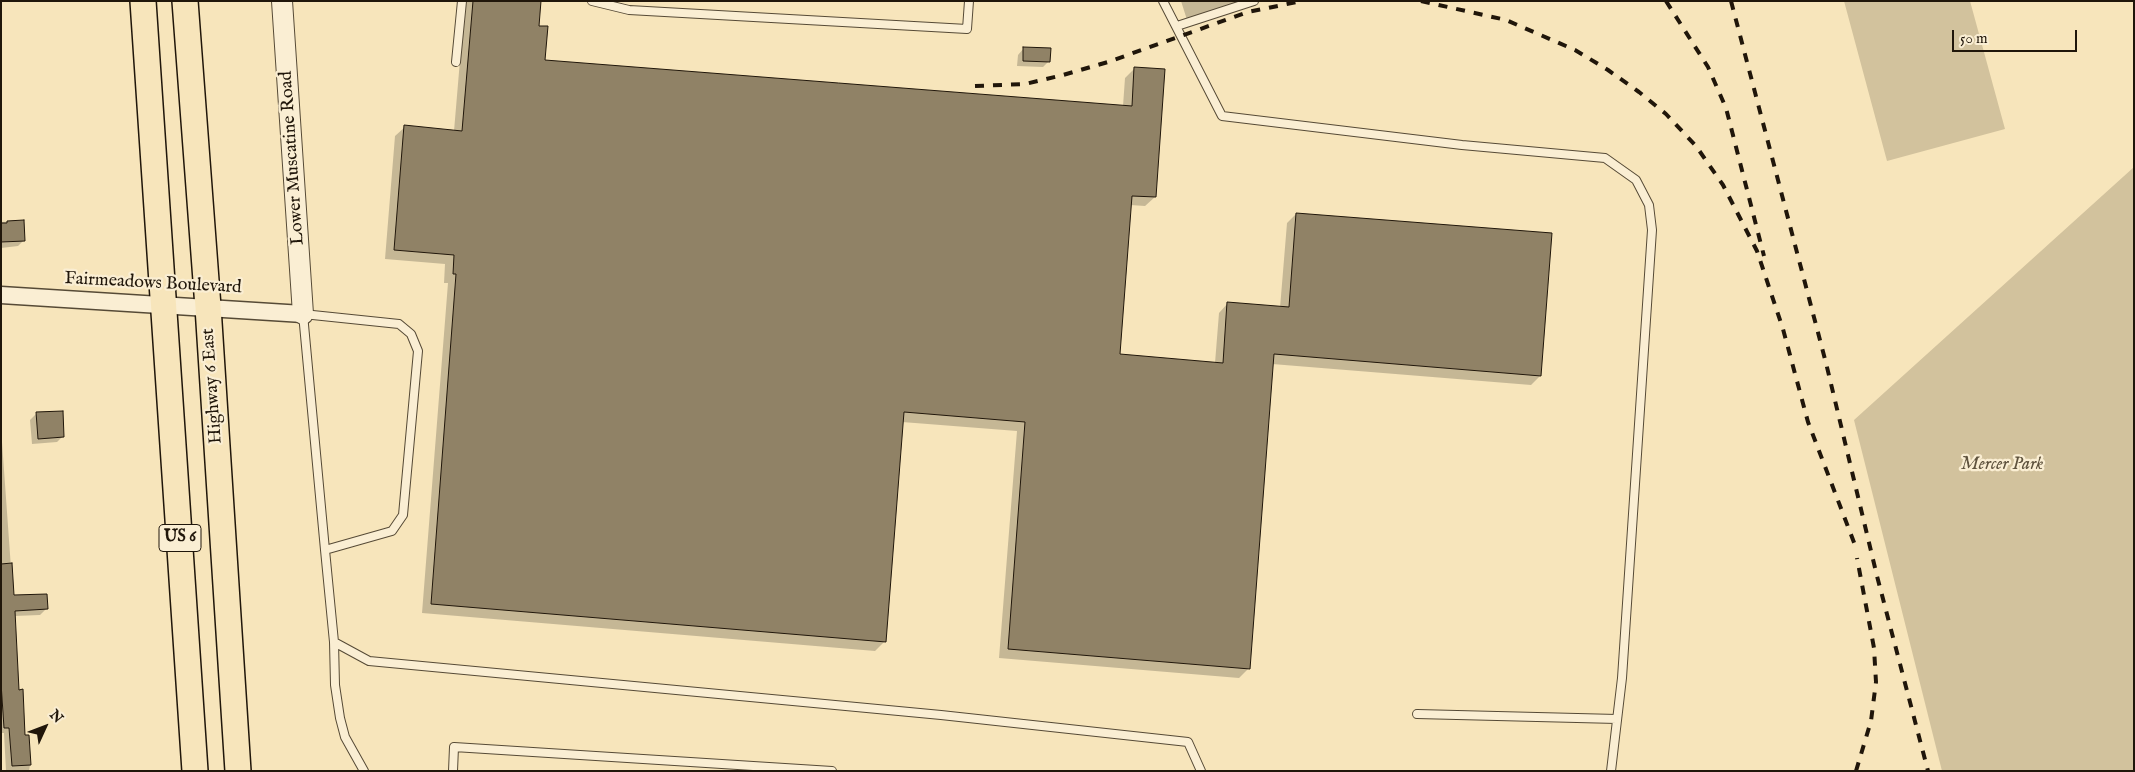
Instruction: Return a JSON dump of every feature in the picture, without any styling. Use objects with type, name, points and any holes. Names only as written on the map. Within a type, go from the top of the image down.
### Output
[{"type":"main road","name":"US 6","points":[[143,1],[195,771]]},
{"type":"main road","name":"Highway 6 East","points":[[185,1],[208,307],[238,771]]},
{"type":"street","name":"Lower Muscatine Road","points":[[282,1],[302,314]]},
{"type":"street","name":"Fairmeadows Boulevard","points":[[1,295],[302,314]]},
{"type":"lane","points":[[456,62],[462,1]]},
{"type":"lane","points":[[592,1],[623,5],[967,29],[968,1]]},
{"type":"lane","points":[[1163,1],[1222,116],[1462,145],[1605,158],[1636,180],[1649,205],[1652,230],[1622,678],[1611,771]]},
{"type":"lane","points":[[1177,26],[1254,1]]},
{"type":"lane","points":[[325,550],[392,531],[403,515],[418,351],[411,334],[399,324],[302,314],[325,550],[334,642],[335,685],[345,737],[364,771]]},
{"type":"lane","points":[[334,642],[369,661],[950,716],[1188,742],[1201,771]]},
{"type":"lane","points":[[1417,714],[1617,719]]},
{"type":"lane","points":[[453,771],[454,748],[832,771]]},
{"type":"green space","points":[[1844,1],[1970,1],[2005,129],[1887,161]]},
{"type":"green space","name":"Mercer Park","points":[[2134,167],[2134,771],[1942,771],[1854,420]]},
{"type":"building","points":[[473,1],[541,1],[539,26],[548,26],[545,60],[1132,106],[1134,67],[1165,69],[1156,197],[1132,196],[1120,354],[1223,363],[1227,302],[1289,307],[1296,213],[1552,233],[1541,376],[1274,354],[1250,669],[1008,649],[1025,422],[904,412],[886,642],[431,604],[456,274],[453,274],[454,255],[394,250],[404,125],[462,131]]},
{"type":"building","points":[[1023,47],[1051,48],[1050,62],[1023,61]]},
{"type":"building","points":[[24,220],[25,241],[1,242],[1,223]]},
{"type":"building","points":[[63,411],[64,437],[38,439],[36,412]]},
{"type":"building","points":[[12,563],[14,595],[47,594],[48,609],[15,611],[19,690],[23,689],[25,735],[29,735],[31,765],[12,766],[9,728],[4,728],[1,683],[1,564]]},
{"type":"railway","points":[[975,86],[1025,84],[1063,75],[1108,62],[1248,12],[1302,1]]},
{"type":"railway","points":[[1421,1],[1506,20],[1575,50],[1639,92],[1666,114],[1696,146],[1723,185],[1757,251],[1783,329],[1808,422],[1855,545]]},
{"type":"railway","points":[[1666,1],[1708,67],[1726,108],[1764,256]]},
{"type":"railway","points":[[1731,1],[1826,363],[1877,576],[1928,771]]},
{"type":"railway","points":[[1856,771],[1871,721],[1876,682],[1874,648],[1857,558]]}]
